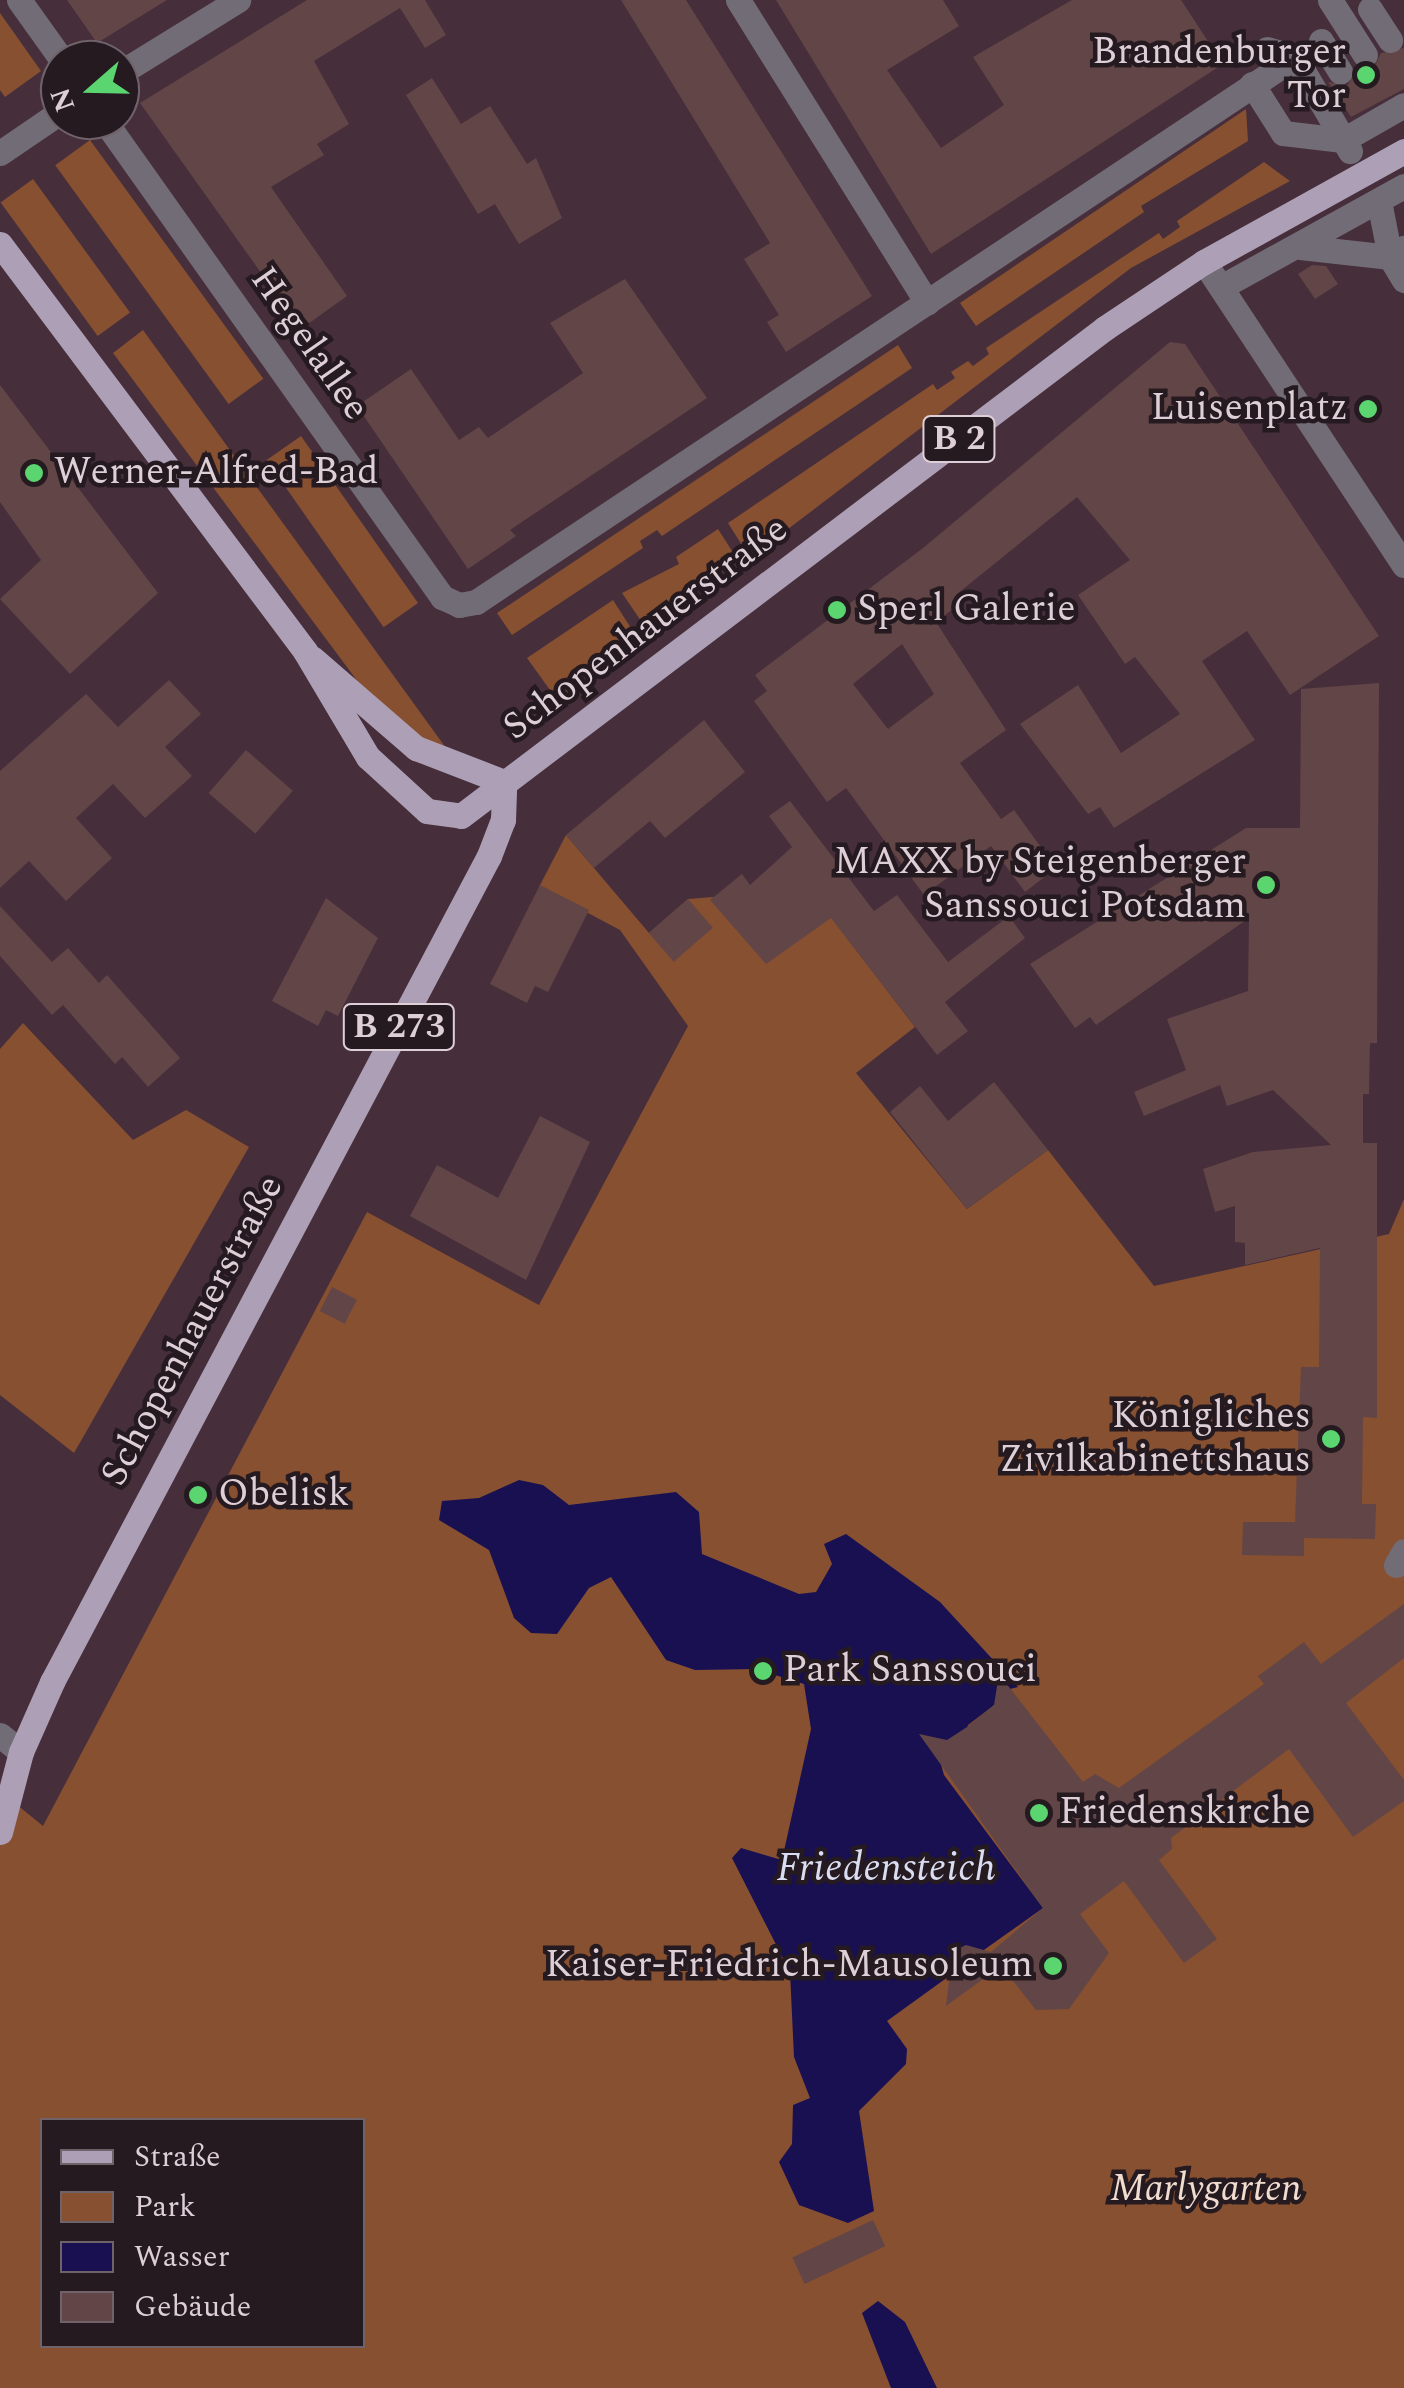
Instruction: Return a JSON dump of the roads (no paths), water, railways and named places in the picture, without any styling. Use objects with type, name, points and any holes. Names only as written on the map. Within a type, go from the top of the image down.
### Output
[{"type":"main road","name":"Schopenhauerstraße","points":[[0,1832],[21,1752],[206,1382],[484,867],[503,820],[504,782],[1105,328],[1204,262],[1404,150]]},
{"type":"main road","name":"B 2","points":[[0,244],[305,651],[368,757],[426,811],[461,816],[483,806],[504,782],[416,748],[305,651]]},
{"type":"street","points":[[20,0],[48,40]]},
{"type":"street","points":[[140,61],[238,0]]},
{"type":"street","points":[[738,0],[928,303],[1295,57]]},
{"type":"street","points":[[1330,0],[1364,55]]},
{"type":"street","points":[[1370,10],[1390,40]]},
{"type":"street","points":[[1321,41],[1340,71]]},
{"type":"street","points":[[1267,49],[1295,57],[1347,145]]},
{"type":"street","points":[[1247,88],[1283,133],[1347,145]]},
{"type":"street","points":[[1347,145],[1368,116],[1399,106]]},
{"type":"street","points":[[0,153],[40,126]]},
{"type":"street","name":"Hegelallee","points":[[118,140],[442,597],[459,605],[476,602],[928,303]]},
{"type":"street","points":[[1221,287],[1300,247],[1404,186]]},
{"type":"street","points":[[1378,201],[1404,280]]},
{"type":"street","points":[[1300,247],[1397,253]]},
{"type":"street","points":[[1204,262],[1404,565]]},
{"type":"street","points":[[0,1735],[21,1752]]},
{"type":"water","name":"Friedensteich","points":[[519,1480],[543,1485],[569,1505],[676,1492],[699,1512],[702,1554],[799,1594],[816,1592],[832,1564],[824,1544],[846,1534],[940,1602],[1018,1687],[998,1692],[997,1703],[968,1725],[964,1742],[934,1740],[944,1775],[1043,1908],[981,1952],[956,1949],[952,1974],[887,2021],[907,2049],[906,2064],[859,2111],[874,2211],[848,2223],[799,2205],[779,2162],[792,2144],[793,2105],[810,2098],[794,2057],[790,1972],[732,1858],[741,1848],[782,1860],[811,1729],[804,1684],[756,1669],[695,1670],[666,1660],[611,1577],[589,1588],[557,1634],[531,1633],[514,1618],[489,1550],[439,1520],[442,1501],[479,1498]]},
{"type":"water","points":[[878,2301],[905,2322],[937,2388],[891,2388],[862,2313]]},
{"type":"place","name":"Brandenburger Tor","points":[[1366,75]]},
{"type":"place","name":"Luisenplatz","points":[[1368,409]]},
{"type":"place","name":"Werner-Alfred-Bad","points":[[34,473]]},
{"type":"place","name":"Sperl Galerie","points":[[837,610]]},
{"type":"place","name":"MAXX by Steigenberger Sanssouci Potsdam","points":[[1266,885]]},
{"type":"place","name":"Königliches Zivilkabinettshaus","points":[[1331,1439]]},
{"type":"place","name":"Obelisk","points":[[198,1495]]},
{"type":"place","name":"Park Sanssouci","points":[[763,1671]]},
{"type":"place","name":"Friedenskirche","points":[[1039,1813]]},
{"type":"place","name":"Kaiser-Friedrich-Mausoleum","points":[[1053,1966]]},
{"type":"park label","name":"Marlygarten","points":[[1206,2190]]}]
